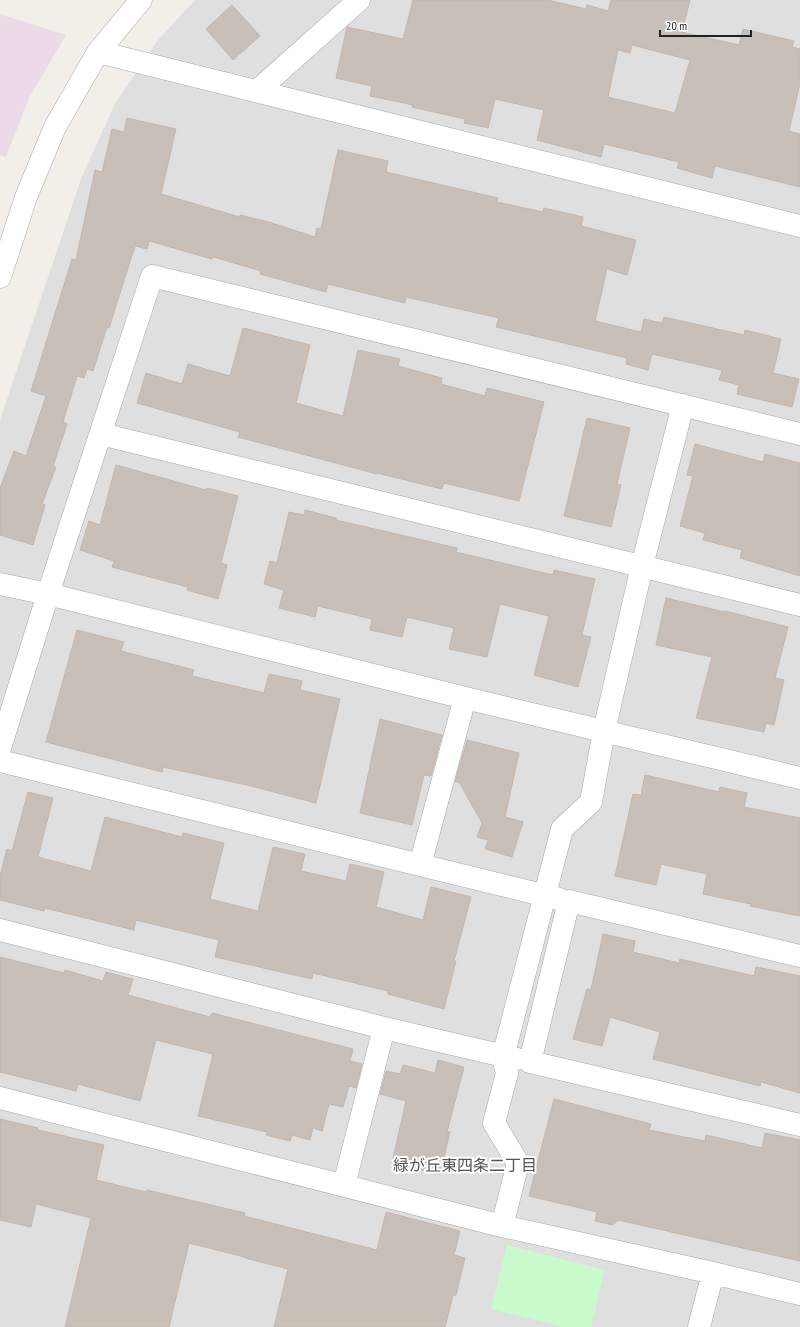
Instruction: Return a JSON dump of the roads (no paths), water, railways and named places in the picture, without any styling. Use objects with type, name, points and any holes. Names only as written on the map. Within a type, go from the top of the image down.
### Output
[{"type":"street","points":[[0,277],[26,197],[54,127],[98,52],[141,0]]},
{"type":"street","points":[[257,91],[359,0]]},
{"type":"street","points":[[98,52],[800,226]]},
{"type":"street","points":[[0,748],[48,594],[152,276],[800,434]]},
{"type":"street","points":[[502,1226],[518,1163],[494,1123],[507,1073],[503,1057],[562,829],[591,802],[604,731],[642,566],[683,405]]},
{"type":"street","points":[[100,434],[800,604]]},
{"type":"street","points":[[0,584],[48,594],[465,698],[800,778]]},
{"type":"street","points":[[420,865],[465,698]]},
{"type":"street","points":[[0,761],[545,896],[800,956]]},
{"type":"street","points":[[530,1062],[569,901]]},
{"type":"street","points":[[0,930],[384,1028],[503,1057],[800,1125]]},
{"type":"street","points":[[344,1185],[384,1028]]},
{"type":"street","points":[[0,1098],[502,1226],[800,1294]]},
{"type":"street","points":[[699,1327],[713,1273]]},
{"type":"district","name":"緑が丘東四条二丁目","points":[[465,1165]]}]
